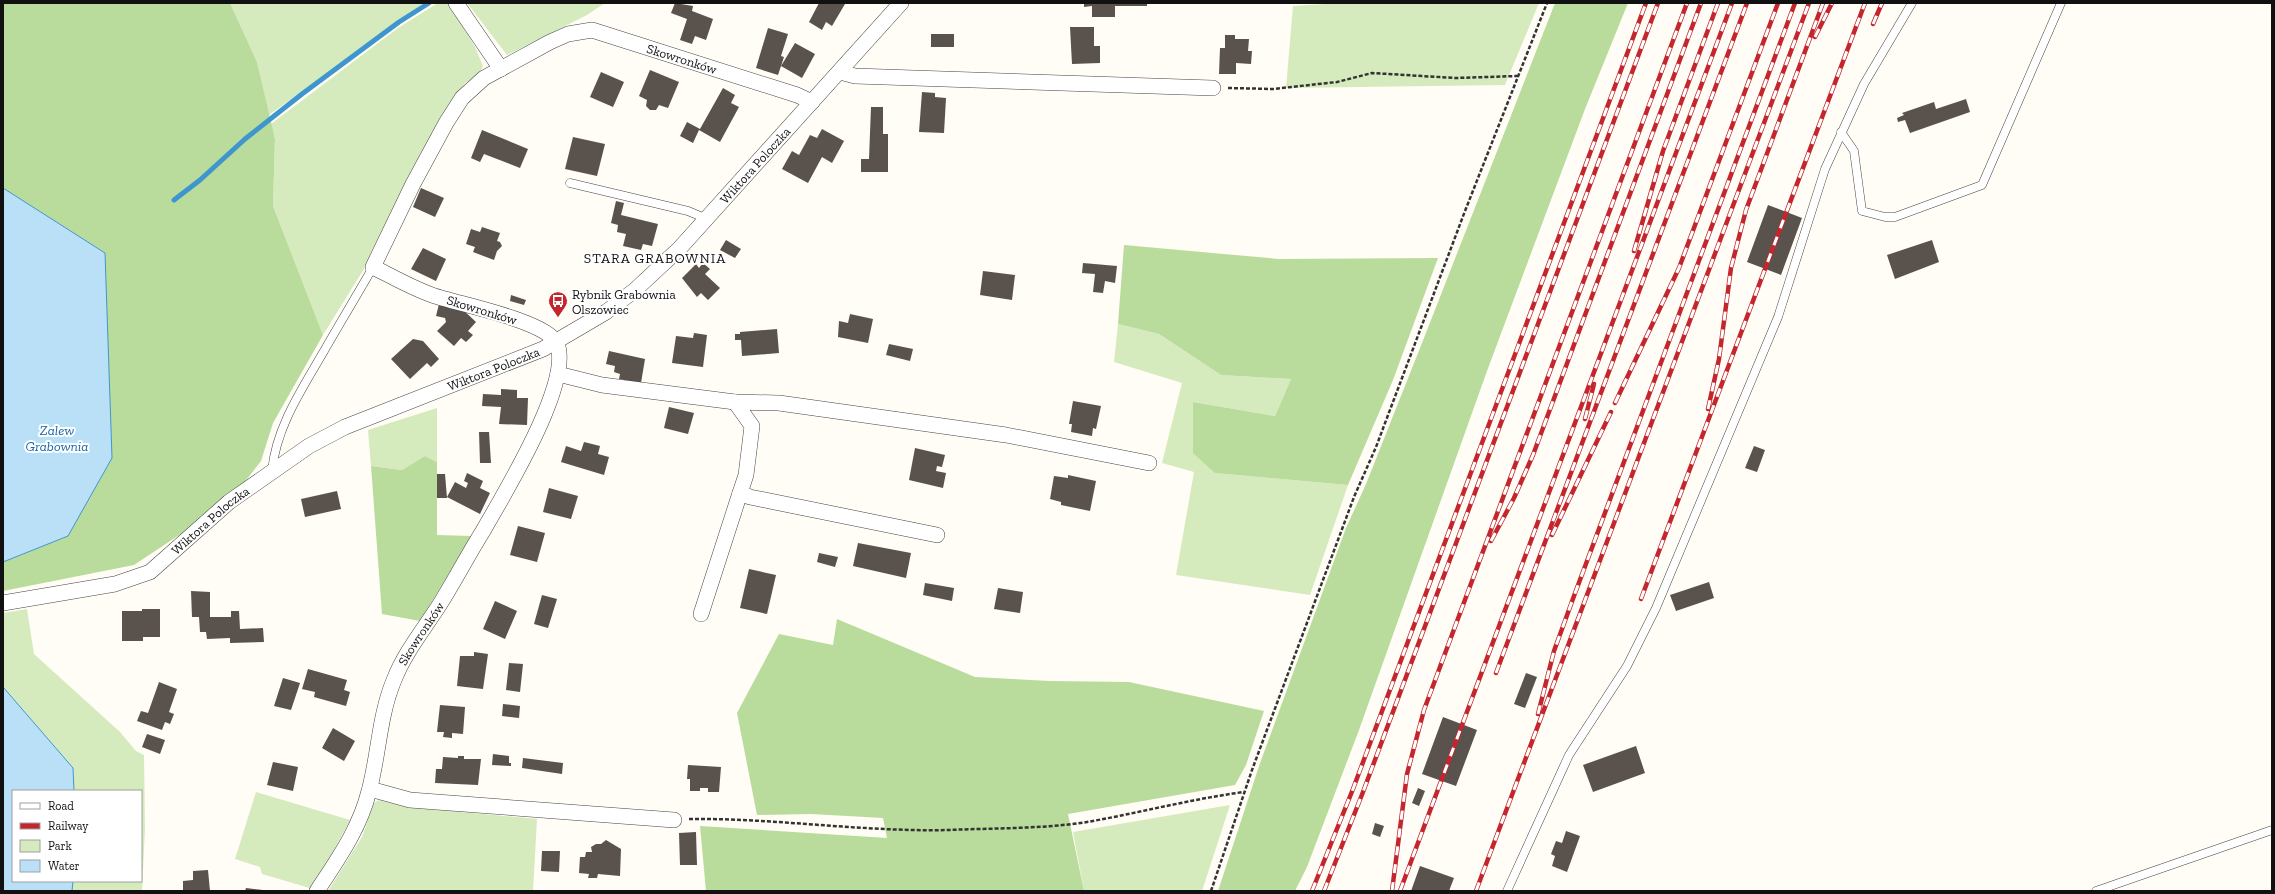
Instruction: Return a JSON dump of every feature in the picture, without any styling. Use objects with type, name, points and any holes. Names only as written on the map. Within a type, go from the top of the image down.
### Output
[{"type":"street","points":[[456,3],[501,69]]},
{"type":"street","name":"Wiktora Poloczka","points":[[3,603],[115,584],[150,572],[229,502],[272,471],[345,426],[516,360],[556,342],[602,315],[635,290],[707,219],[901,3]]},
{"type":"street","name":"Skowronków","points":[[317,891],[353,833],[370,789],[380,728],[390,690],[398,669],[440,603],[519,469],[540,422],[558,374],[559,359],[556,342],[548,334],[510,317],[432,295],[374,267],[417,177],[457,106],[469,91],[484,78],[568,34],[592,30],[797,95],[812,102]]},
{"type":"street","points":[[840,72],[855,76],[1213,88]]},
{"type":"street","points":[[558,374],[602,385],[735,402],[779,403],[1006,434],[1149,463]]},
{"type":"street","points":[[701,614],[746,475],[752,426],[735,402]]},
{"type":"street","points":[[740,493],[750,497],[936,535]]},
{"type":"street","points":[[370,789],[410,800],[674,820]]},
{"type":"lane","points":[[1507,891],[1569,755],[1627,666],[1656,608],[1778,317],[1825,169],[1864,84],[1912,3]]},
{"type":"lane","points":[[1841,132],[1854,151],[1862,211],[1885,217],[1895,217],[1982,185],[2061,3]]},
{"type":"lane","points":[[570,183],[688,211],[707,219]]},
{"type":"lane","points":[[272,471],[274,452],[279,434],[303,387],[374,267]]},
{"type":"lane","points":[[2096,891],[2272,830]]},
{"type":"path","points":[[1211,891],[1244,792],[1354,497],[1376,447],[1547,3]]},
{"type":"path","points":[[1213,88],[1273,89],[1337,82],[1372,73],[1455,78],[1518,76]]},
{"type":"path","points":[[674,820],[721,819],[856,827],[946,830],[979,829],[1085,822],[1244,792]]},
{"type":"green space","points":[[3,3],[230,3],[257,62],[275,139],[273,206],[323,335],[273,423],[261,461],[229,502],[134,565],[3,591],[3,562],[68,536],[105,253],[3,188]]},
{"type":"green space","points":[[230,3],[424,3],[269,115],[257,62]]},
{"type":"green space","points":[[438,3],[449,3],[475,47],[483,66],[479,74],[465,83],[450,107],[367,264],[323,335],[273,206],[275,139],[271,124],[398,28]]},
{"type":"green space","points":[[467,3],[605,3],[587,15],[507,55]]},
{"type":"green space","points":[[1341,3],[1539,3],[1505,85],[1286,88],[1293,6]]},
{"type":"green space","points":[[1555,3],[1628,3],[1585,109],[1487,371],[1359,730],[1307,867],[1295,891],[1218,891],[1259,766],[1346,528],[1366,484]]},
{"type":"green space","points":[[1124,245],[1279,259],[1438,258],[1393,380],[1348,485],[1215,473],[1193,453],[1193,402],[1275,416],[1291,379],[1221,375],[1159,334],[1118,324]]},
{"type":"green space","points":[[1118,324],[1159,334],[1221,375],[1291,379],[1275,416],[1193,402],[1215,473],[1348,485],[1310,595],[1176,575],[1194,472],[1162,463],[1182,383],[1114,362]]},
{"type":"green space","points":[[437,408],[437,462],[425,456],[402,470],[371,466],[368,430]]},
{"type":"green space","points":[[425,456],[437,462],[437,535],[472,536],[420,621],[382,614],[371,466],[402,470]]},
{"type":"green space","points":[[27,609],[34,654],[120,732],[136,751],[144,755],[145,829],[142,891],[72,891],[73,882],[142,882],[142,790],[74,790],[73,768],[3,687],[3,613]]},
{"type":"green space","points":[[837,619],[975,677],[1050,681],[1129,682],[1264,711],[1246,765],[1235,785],[1068,814],[1084,891],[706,891],[700,826],[887,838],[883,818],[811,814],[757,815],[737,713],[779,634],[833,645]]},
{"type":"green space","points":[[256,792],[350,820],[313,889],[262,874],[260,867],[235,859]]},
{"type":"green space","points":[[379,800],[407,807],[537,819],[533,891],[328,891],[362,837],[374,803]]},
{"type":"green space","points":[[1230,805],[1202,891],[1084,891],[1073,832]]},
{"type":"water","name":"Zalew Grabownia","points":[[3,188],[105,253],[112,458],[68,536],[3,562]]},
{"type":"water","points":[[3,687],[73,768],[74,790],[12,790],[12,882],[73,882],[72,891],[3,891]]},
{"type":"building","points":[[675,3],[693,6],[692,11],[713,19],[706,40],[695,36],[692,44],[680,40],[687,19],[671,13]]},
{"type":"building","points":[[819,3],[845,4],[832,26],[826,22],[822,30],[809,22]]},
{"type":"building","points":[[1084,3],[1147,3],[1147,6],[1115,6],[1115,17],[1092,17],[1092,6],[1084,7]]},
{"type":"building","points":[[1070,27],[1094,27],[1094,46],[1100,46],[1100,63],[1072,64]]},
{"type":"building","points":[[768,28],[788,34],[781,56],[784,57],[778,75],[756,68]]},
{"type":"building","points":[[931,34],[954,34],[954,47],[931,47]]},
{"type":"building","points":[[1225,35],[1235,35],[1235,39],[1249,39],[1248,51],[1252,51],[1251,64],[1236,63],[1236,74],[1219,74],[1220,48],[1225,48]]},
{"type":"building","points":[[795,43],[815,54],[802,78],[781,66]]},
{"type":"building","points":[[650,70],[679,82],[668,108],[659,105],[656,110],[650,110],[646,106],[647,100],[639,96]]},
{"type":"building","points":[[601,72],[624,82],[613,107],[590,97]]},
{"type":"building","points":[[723,88],[735,95],[731,103],[739,107],[720,142],[699,130],[693,143],[680,136],[687,122],[700,129]]},
{"type":"building","points":[[922,92],[935,93],[935,97],[946,98],[944,133],[919,132]]},
{"type":"building","points":[[1966,99],[1970,112],[1910,133],[1905,120],[1898,122],[1897,118],[1904,115],[1902,113],[1934,102],[1936,109]]},
{"type":"building","points":[[871,107],[883,107],[883,134],[888,134],[888,172],[861,172],[861,159],[869,159]]},
{"type":"building","points":[[822,129],[844,141],[832,163],[822,157],[808,183],[782,169],[792,151],[799,155],[810,135],[817,138]]},
{"type":"building","points":[[482,130],[528,149],[520,168],[484,154],[480,162],[471,158]]},
{"type":"building","points":[[573,137],[605,144],[597,176],[565,169]]},
{"type":"building","points":[[421,188],[444,198],[435,217],[413,207]]},
{"type":"building","points":[[616,201],[624,203],[621,215],[658,224],[652,246],[643,244],[641,250],[623,246],[626,234],[617,232],[618,225],[611,223]]},
{"type":"building","points":[[1768,205],[1802,218],[1781,275],[1747,262]]},
{"type":"building","points":[[482,227],[500,233],[497,241],[500,242],[502,246],[497,251],[494,260],[473,252],[475,247],[466,244],[471,229],[480,232]]},
{"type":"building","points":[[726,240],[741,249],[735,258],[720,250]]},
{"type":"building","points":[[1932,240],[1939,262],[1895,279],[1887,255]]},
{"type":"building","points":[[423,248],[446,259],[436,281],[411,269]]},
{"type":"building","points":[[703,263],[710,269],[705,274],[720,288],[708,300],[701,293],[697,297],[682,278],[696,264],[699,268]]},
{"type":"building","points":[[1083,263],[1117,266],[1115,283],[1105,281],[1103,293],[1093,292],[1095,274],[1082,273]]},
{"type":"building","points":[[983,271],[1015,275],[1012,300],[980,295]]},
{"type":"building","points":[[511,295],[526,300],[524,305],[510,301]]},
{"type":"building","points":[[439,304],[460,307],[476,322],[468,331],[473,335],[466,342],[461,338],[454,346],[437,331],[446,322],[445,318],[436,316]]},
{"type":"building","points":[[850,314],[873,319],[868,343],[838,337],[839,321],[848,323]]},
{"type":"building","points":[[777,329],[779,353],[742,356],[741,340],[735,340],[735,334],[740,334],[740,332]]},
{"type":"building","points":[[694,333],[707,335],[703,367],[672,363],[676,336],[693,338]]},
{"type":"building","points":[[413,339],[423,341],[439,359],[431,367],[427,363],[410,379],[391,359]]},
{"type":"building","points":[[889,344],[913,349],[910,361],[886,355]]},
{"type":"building","points":[[609,351],[645,359],[641,383],[619,379],[620,374],[614,372],[615,366],[606,364]]},
{"type":"building","points":[[501,389],[517,390],[517,398],[528,398],[527,425],[499,424],[501,407],[482,406],[483,394],[501,395]]},
{"type":"building","points":[[1073,401],[1101,406],[1096,429],[1093,428],[1092,436],[1071,432],[1072,424],[1069,424]]},
{"type":"building","points":[[669,407],[694,413],[688,434],[664,428]]},
{"type":"building","points":[[479,432],[489,432],[491,463],[480,463]]},
{"type":"building","points":[[584,442],[600,446],[598,454],[609,457],[604,475],[561,462],[566,446],[581,451]]},
{"type":"building","points":[[1754,446],[1765,450],[1757,472],[1745,468]]},
{"type":"building","points":[[915,448],[945,455],[942,467],[937,466],[936,471],[946,473],[943,488],[909,480]]},
{"type":"building","points":[[467,473],[483,481],[480,488],[490,493],[480,514],[447,497],[455,482],[466,488],[468,483],[464,481]]},
{"type":"building","points":[[437,474],[445,474],[447,498],[437,498]]},
{"type":"building","points":[[1068,475],[1096,481],[1090,511],[1061,505],[1061,502],[1050,499],[1054,476],[1068,478]]},
{"type":"building","points":[[549,488],[578,496],[571,519],[543,512]]},
{"type":"building","points":[[337,491],[341,509],[305,517],[301,499]]},
{"type":"building","points":[[518,526],[545,533],[537,562],[510,555]]},
{"type":"building","points":[[858,543],[911,553],[906,578],[853,566]]},
{"type":"building","points":[[819,553],[838,557],[835,567],[817,562]]},
{"type":"building","points":[[749,569],[776,575],[767,614],[740,608]]},
{"type":"building","points":[[1709,582],[1714,598],[1676,611],[1670,595]]},
{"type":"building","points":[[925,583],[954,588],[952,601],[923,595]]},
{"type":"building","points":[[998,588],[1023,592],[1020,613],[994,609]]},
{"type":"building","points":[[191,591],[210,592],[210,617],[231,617],[231,611],[239,611],[240,629],[263,628],[264,642],[230,643],[230,638],[207,639],[206,632],[200,632],[199,617],[192,617]]},
{"type":"building","points":[[542,595],[557,599],[548,628],[534,624]]},
{"type":"building","points":[[495,601],[517,611],[505,639],[483,629]]},
{"type":"building","points":[[142,609],[160,609],[160,637],[143,637],[143,641],[122,641],[122,611],[142,611]]},
{"type":"building","points":[[474,652],[488,654],[483,689],[457,686],[460,656],[474,656]]},
{"type":"building","points":[[509,663],[523,664],[520,692],[506,690]]},
{"type":"building","points":[[308,669],[347,680],[344,690],[350,692],[346,706],[314,697],[315,692],[302,689]]},
{"type":"building","points":[[1526,673],[1537,677],[1525,708],[1514,704]]},
{"type":"building","points":[[283,678],[300,683],[291,710],[274,706]]},
{"type":"building","points":[[159,682],[177,689],[169,712],[174,714],[170,724],[165,722],[162,730],[137,721],[141,711],[148,713]]},
{"type":"building","points":[[503,704],[520,706],[519,718],[502,716]]},
{"type":"building","points":[[440,705],[465,707],[463,734],[452,733],[452,738],[443,737],[444,732],[437,732]]},
{"type":"building","points":[[1443,717],[1477,730],[1456,786],[1422,774]]},
{"type":"building","points":[[333,728],[355,741],[344,761],[322,748]]},
{"type":"building","points":[[147,734],[165,740],[160,754],[142,747]]},
{"type":"building","points":[[1636,746],[1645,773],[1593,792],[1583,765]]},
{"type":"building","points":[[493,754],[509,756],[509,763],[511,763],[511,766],[492,765]]},
{"type":"building","points":[[458,756],[464,756],[464,759],[481,759],[478,785],[435,783],[436,769],[442,769],[443,757],[458,758]]},
{"type":"building","points":[[523,758],[563,763],[562,774],[522,768]]},
{"type":"building","points":[[273,762],[298,767],[293,791],[267,785]]},
{"type":"building","points":[[688,765],[721,767],[719,792],[708,792],[708,788],[700,788],[700,791],[690,791],[690,779],[687,779]]},
{"type":"building","points":[[1418,788],[1425,791],[1419,806],[1412,803]]},
{"type":"building","points":[[1375,823],[1384,826],[1380,837],[1372,834]]},
{"type":"building","points":[[1566,831],[1580,836],[1567,872],[1552,866],[1555,856],[1551,854],[1556,841],[1562,843]]},
{"type":"building","points":[[696,832],[697,865],[680,865],[679,833]]},
{"type":"building","points":[[606,840],[621,849],[620,876],[598,874],[597,878],[588,878],[589,874],[579,873],[580,857],[585,857],[586,852],[592,852],[591,847],[596,844],[601,844]]},
{"type":"building","points":[[542,851],[560,851],[559,872],[541,871]]},
{"type":"building","points":[[1420,866],[1454,878],[1449,891],[1411,891]]},
{"type":"building","points":[[208,870],[210,891],[183,891],[183,881],[193,880],[193,871]]},
{"type":"building","points":[[246,888],[263,890],[263,891],[245,891]]},
{"type":"waterway","points":[[174,200],[200,180],[245,139],[302,94],[399,22],[429,3]]},
{"type":"railway","points":[[1312,891],[1353,789],[1646,3]]},
{"type":"railway","points":[[1324,891],[1363,792],[1658,3]]},
{"type":"railway","points":[[1392,891],[1407,774],[1424,710],[1687,3]]},
{"type":"railway","points":[[1491,541],[1514,498],[1533,455],[1701,3]]},
{"type":"railway","points":[[1634,251],[1663,151],[1718,3]]},
{"type":"railway","points":[[1400,891],[1732,3]]},
{"type":"railway","points":[[1496,673],[1747,3]]},
{"type":"railway","points":[[1615,403],[1679,268],[1778,3]]},
{"type":"railway","points":[[1538,714],[1554,651],[1795,3]]},
{"type":"railway","points":[[1476,891],[1809,3]]},
{"type":"railway","points":[[1708,409],[1719,359],[1731,268],[1746,210],[1823,3]]},
{"type":"railway","points":[[1815,37],[1832,3]]},
{"type":"railway","points":[[1641,599],[1865,3]]},
{"type":"railway","points":[[1873,24],[1882,3]]},
{"type":"railway","points":[[1585,419],[1594,384]]},
{"type":"railway","points":[[1552,535],[1611,412]]},
{"type":"place","name":"Rybnik Grabownia Olszowiec","points":[[558,318]]},
{"type":"district","name":"STARA GRABOWNIA","points":[[655,258]]}]
